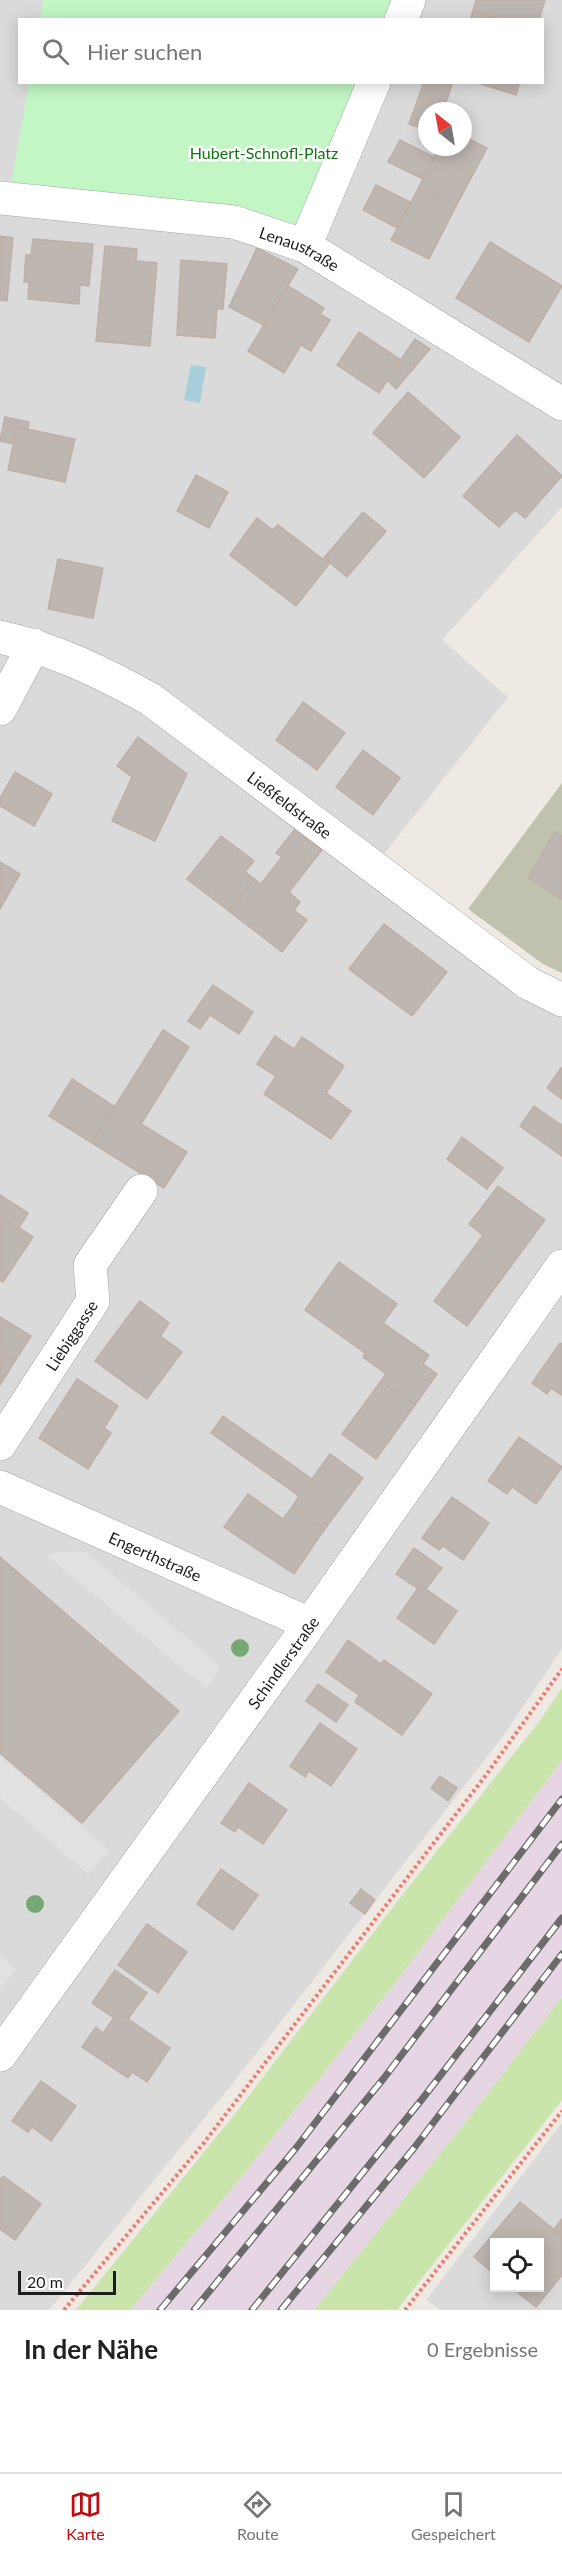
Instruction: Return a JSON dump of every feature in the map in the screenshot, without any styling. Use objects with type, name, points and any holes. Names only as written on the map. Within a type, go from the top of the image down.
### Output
[{"type":"street","points":[[402,18],[409,0]]},
{"type":"street","points":[[305,246],[373,84]]},
{"type":"street","name":"Lenaustraße","points":[[0,198],[234,222],[305,246],[562,404]]},
{"type":"street","name":"Ließfeldstraße","points":[[0,637],[34,645],[96,669],[150,699],[528,983],[562,1000]]},
{"type":"street","points":[[0,709],[34,645]]},
{"type":"street","name":"Liebiggasse","points":[[0,1444],[93,1301],[90,1265],[141,1191]]},
{"type":"street","name":"Schindlerstraße","points":[[0,2055],[310,1624],[562,1266]]},
{"type":"street","name":"Engerthstraße","points":[[0,1487],[310,1624]]},
{"type":"path","points":[[64,2310],[203,2144],[471,1794],[562,1669]]},
{"type":"path","points":[[405,2310],[562,2111]]},
{"type":"shaded area","points":[[0,0],[562,0],[562,507],[442,640],[508,697],[365,878],[562,1006],[562,1649],[504,1735],[237,2078],[49,2310],[0,2310]]},
{"type":"shaded area","points":[[562,783],[562,973],[543,964],[468,909]]},
{"type":"shaded area","points":[[80,1551],[90,1555],[221,1667],[206,1688],[45,1554]]},
{"type":"shaded area","points":[[0,1756],[109,1850],[88,1874],[0,1798]]},
{"type":"shaded area","points":[[562,1760],[562,1997],[464,2124],[314,2310],[130,2310],[234,2186],[395,1983]]},
{"type":"shaded area","points":[[0,1955],[16,1969],[0,1990]]},
{"type":"shaded area","points":[[562,2123],[562,2310],[441,2310],[426,2300]]},
{"type":"green space","points":[[43,0],[402,0],[394,18],[40,18]]},
{"type":"green space","name":"Hubert-Schnofl-Platz","points":[[29,84],[368,84],[303,242],[11,186]]},
{"type":"green space","points":[[562,1688],[562,1760],[395,1983],[234,2186],[130,2310],[76,2310],[238,2110],[389,1912],[541,1719]]},
{"type":"green space","points":[[562,1997],[562,2100],[397,2310],[314,2310],[464,2124]]},
{"type":"water","points":[[191,365],[206,367],[200,403],[184,400]]},
{"type":"building","points":[[476,0],[545,0],[540,18],[495,18],[473,11]]},
{"type":"building","points":[[473,11],[495,18],[471,18]]},
{"type":"building","points":[[423,84],[452,84],[446,102],[418,102],[418,127],[409,124]]},
{"type":"building","points":[[481,84],[519,84],[516,95]]},
{"type":"building","points":[[400,140],[418,149],[418,156],[434,157],[423,179],[388,162]]},
{"type":"building","points":[[472,140],[487,148],[456,206],[419,187],[434,156],[472,156]]},
{"type":"building","points":[[376,185],[410,202],[397,228],[363,210]]},
{"type":"building","points":[[419,187],[456,206],[429,259],[391,240]]},
{"type":"building","points":[[0,236],[13,238],[7,301],[0,300]]},
{"type":"building","points":[[33,239],[93,244],[89,286],[80,285],[79,304],[28,299],[29,282],[24,282],[26,255],[31,255]]},
{"type":"building","points":[[490,242],[562,286],[529,342],[456,298]]},
{"type":"building","points":[[105,246],[137,249],[136,261],[157,263],[150,346],[96,341]]},
{"type":"building","points":[[257,248],[298,269],[264,325],[229,307]]},
{"type":"building","points":[[181,260],[227,264],[223,309],[217,309],[215,338],[177,335]]},
{"type":"building","points":[[288,286],[324,308],[320,314],[330,320],[311,351],[301,345],[284,373],[248,351]]},
{"type":"building","points":[[359,332],[401,360],[379,393],[337,365]]},
{"type":"building","points":[[415,339],[430,349],[396,389],[387,380]]},
{"type":"building","points":[[408,392],[460,437],[424,478],[373,433]]},
{"type":"building","points":[[5,417],[29,422],[28,430],[17,427],[14,444],[0,441]]},
{"type":"building","points":[[17,427],[75,439],[65,482],[8,470]]},
{"type":"building","points":[[517,435],[562,476],[525,518],[515,510],[499,527],[463,496]]},
{"type":"building","points":[[196,475],[228,492],[209,528],[177,511]]},
{"type":"building","points":[[363,512],[386,531],[347,577],[324,558]]},
{"type":"building","points":[[257,518],[273,530],[278,525],[329,564],[296,606],[230,555]]},
{"type":"building","points":[[58,559],[103,568],[93,618],[48,609]]},
{"type":"building","points":[[303,702],[345,733],[317,770],[276,740]]},
{"type":"building","points":[[138,737],[187,774],[155,841],[112,821],[132,777],[117,766]]},
{"type":"building","points":[[363,750],[400,778],[373,815],[336,787]]},
{"type":"building","points":[[15,772],[52,794],[34,826],[0,806],[0,798]]},
{"type":"building","points":[[295,829],[322,850],[289,892],[300,902],[294,910],[307,920],[282,952],[229,911],[254,879],[261,884],[282,857],[276,853]]},
{"type":"building","points":[[555,832],[562,836],[562,899],[528,878]]},
{"type":"building","points":[[221,836],[254,861],[245,872],[254,879],[229,911],[187,879]]},
{"type":"building","points":[[0,862],[20,874],[0,909]]},
{"type":"building","points":[[384,924],[447,972],[412,1016],[349,969]]},
{"type":"building","points":[[213,985],[253,1012],[239,1034],[210,1015],[200,1029],[188,1021]]},
{"type":"building","points":[[163,1030],[189,1047],[141,1124],[187,1152],[164,1188],[92,1143]]},
{"type":"building","points":[[275,1036],[294,1049],[302,1037],[344,1066],[326,1093],[351,1111],[331,1139],[264,1094],[276,1076],[257,1064]]},
{"type":"building","points":[[562,1068],[562,1099],[547,1088]]},
{"type":"building","points":[[72,1079],[115,1107],[92,1143],[49,1116]]},
{"type":"building","points":[[534,1106],[562,1124],[562,1156],[520,1126]]},
{"type":"building","points":[[462,1137],[503,1168],[487,1189],[447,1159]]},
{"type":"building","points":[[498,1186],[545,1220],[508,1270],[475,1246],[483,1235],[469,1224]]},
{"type":"building","points":[[0,1195],[28,1213],[19,1228],[0,1215]]},
{"type":"building","points":[[0,1215],[33,1237],[3,1282],[0,1280]]},
{"type":"building","points":[[475,1246],[508,1270],[467,1326],[434,1301]]},
{"type":"building","points":[[339,1262],[397,1304],[383,1323],[429,1355],[423,1364],[437,1374],[415,1405],[381,1381],[386,1374],[363,1357],[365,1353],[305,1310]]},
{"type":"building","points":[[140,1301],[169,1323],[160,1337],[130,1314]]},
{"type":"building","points":[[130,1314],[182,1352],[147,1399],[95,1361]]},
{"type":"building","points":[[0,1317],[31,1336],[15,1361],[0,1351]]},
{"type":"building","points":[[560,1343],[562,1344],[562,1395],[551,1388],[547,1394],[532,1383]]},
{"type":"building","points":[[0,1351],[15,1361],[0,1385]]},
{"type":"building","points":[[77,1379],[118,1406],[104,1428],[111,1433],[88,1469],[39,1438]]},
{"type":"building","points":[[381,1381],[415,1405],[376,1459],[342,1434]]},
{"type":"building","points":[[223,1416],[312,1479],[330,1454],[363,1478],[324,1530],[292,1507],[299,1496],[211,1433]]},
{"type":"building","points":[[519,1437],[562,1467],[536,1504],[512,1487],[507,1494],[488,1481]]},
{"type":"building","points":[[248,1494],[283,1519],[292,1507],[324,1530],[294,1574],[224,1527]]},
{"type":"building","points":[[452,1497],[489,1523],[463,1560],[443,1546],[439,1550],[422,1538]]},
{"type":"building","points":[[414,1548],[442,1568],[426,1589],[420,1585],[417,1588],[396,1574]]},
{"type":"building","points":[[0,1557],[179,1711],[82,1823],[0,1753]]},
{"type":"building","points":[[420,1585],[457,1611],[434,1644],[397,1618]]},
{"type":"building","points":[[348,1640],[381,1664],[384,1660],[432,1694],[402,1735],[355,1702],[359,1695],[326,1672]]},
{"type":"building","points":[[318,1684],[348,1705],[336,1722],[306,1701]]},
{"type":"building","points":[[320,1723],[357,1749],[331,1786],[309,1771],[305,1777],[290,1766]]},
{"type":"building","points":[[440,1776],[457,1788],[448,1801],[431,1788]]},
{"type":"building","points":[[249,1783],[287,1810],[263,1844],[238,1827],[235,1832],[221,1823]]},
{"type":"building","points":[[221,1869],[258,1895],[233,1930],[197,1904]]},
{"type":"building","points":[[361,1889],[375,1900],[365,1914],[350,1903]]},
{"type":"building","points":[[147,1924],[187,1952],[158,1993],[118,1965]]},
{"type":"building","points":[[115,1970],[147,1993],[128,2019],[118,2012],[114,2018],[92,2003]]},
{"type":"building","points":[[118,2012],[170,2048],[147,2082],[132,2072],[128,2078],[82,2047],[96,2027],[103,2033]]},
{"type":"building","points":[[41,2081],[76,2106],[51,2141],[32,2127],[28,2132],[12,2121]]},
{"type":"building","points":[[3,2176],[41,2204],[15,2240],[0,2229],[0,2180]]},
{"type":"building","points":[[520,2202],[562,2236],[562,2275],[536,2307],[517,2292],[544,2292],[544,2238],[490,2238],[490,2271],[474,2257]]},
{"type":"building","points":[[562,2219],[562,2235],[554,2229]]},
{"type":"railway","points":[[160,2310],[296,2148],[562,1799]]},
{"type":"railway","points":[[194,2310],[384,2078],[562,1844]]},
{"type":"railway","points":[[252,2310],[423,2098],[562,1918]]},
{"type":"railway","points":[[281,2310],[414,2148],[562,1954]]}]
